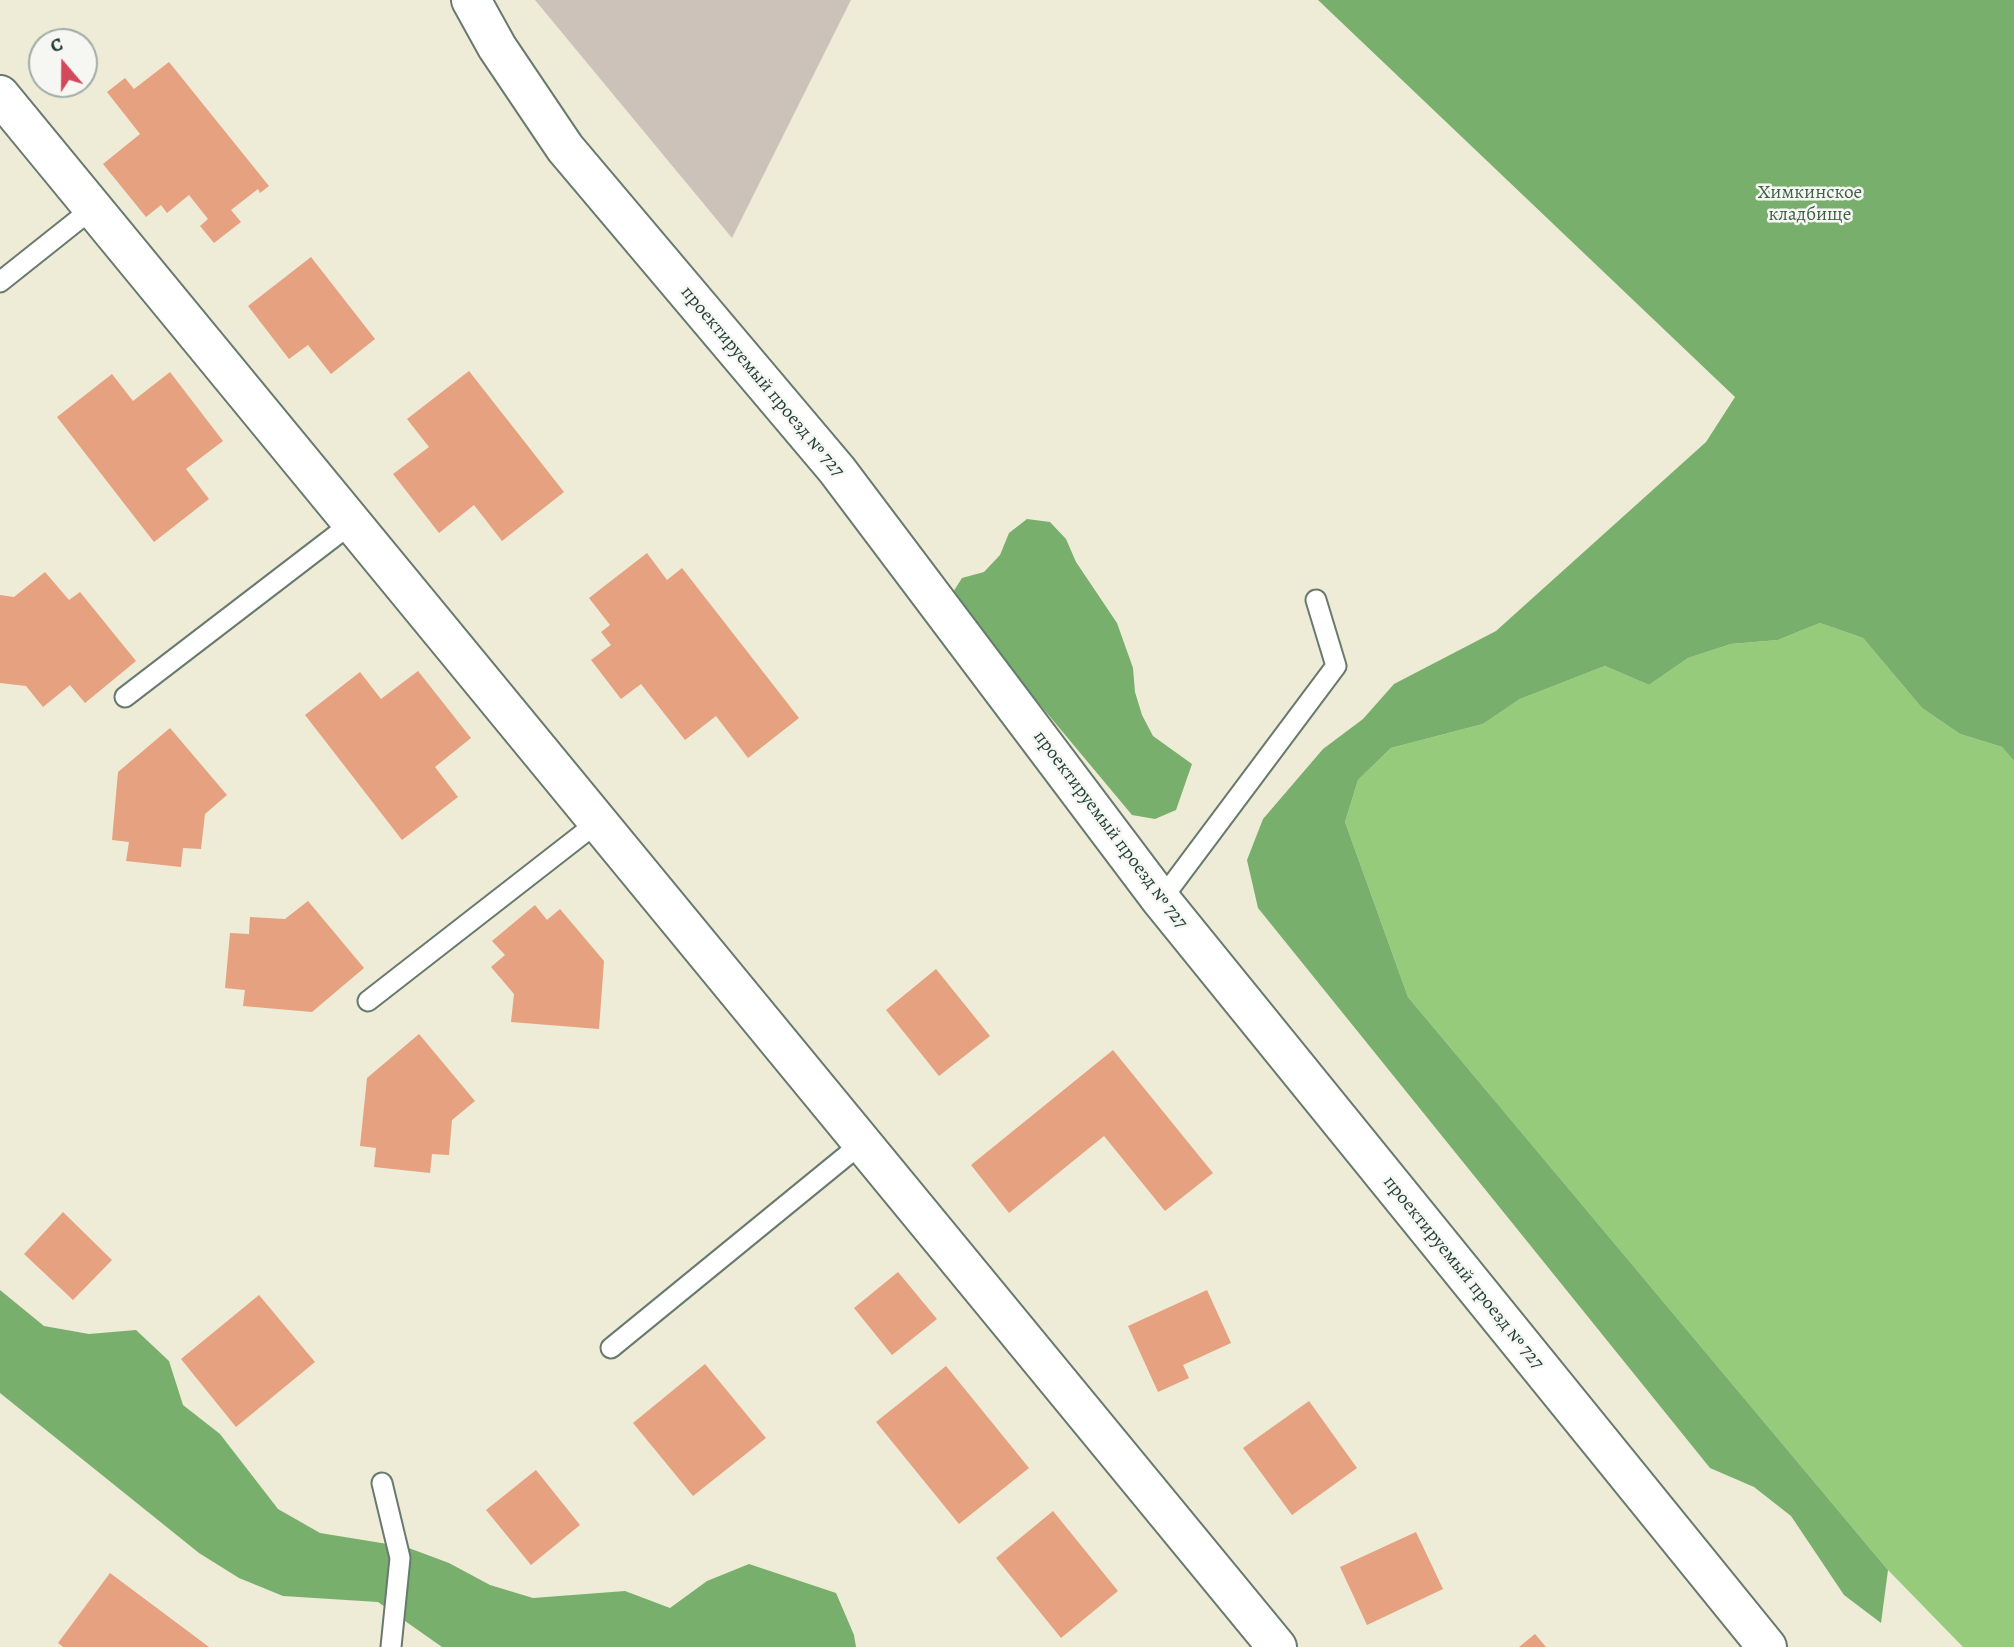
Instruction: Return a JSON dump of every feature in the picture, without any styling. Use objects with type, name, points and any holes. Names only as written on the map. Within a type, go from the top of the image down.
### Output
[{"type":"street","name":"проектируемый проезд № 727","points":[[471,0],[497,47],[565,148],[837,470],[1161,900],[1767,1647]]},
{"type":"street","points":[[0,95],[1278,1647]]},
{"type":"lane","points":[[0,282],[93,208]]},
{"type":"lane","points":[[125,697],[352,523]]},
{"type":"lane","points":[[1161,900],[1336,666],[1315,600]]},
{"type":"lane","points":[[368,1002],[598,822]]},
{"type":"lane","points":[[611,1348],[862,1143]]},
{"type":"lane","points":[[382,1483],[400,1558],[391,1647]]},
{"type":"shaded area","points":[[535,0],[851,0],[732,238]]},
{"type":"green space","name":"Химкинское кладбище","points":[[1318,0],[2014,0],[2014,761],[2002,747],[1960,734],[1922,708],[1863,638],[1820,623],[1778,640],[1731,644],[1688,658],[1649,685],[1605,666],[1520,699],[1483,724],[1391,748],[1358,780],[1345,822],[1408,997],[1888,1570],[1881,1623],[1844,1595],[1791,1516],[1754,1487],[1710,1468],[1258,908],[1247,860],[1263,819],[1323,749],[1363,719],[1394,684],[1496,631],[1706,442],[1735,397]]},
{"type":"green space","points":[[1027,519],[1050,522],[1066,539],[1076,562],[1117,623],[1133,668],[1135,692],[1142,715],[1153,736],[1192,764],[1176,810],[1155,819],[1132,815],[950,597],[962,578],[984,572],[1000,555],[1009,533]]},
{"type":"green space","points":[[1820,623],[1863,638],[1922,708],[1960,734],[2002,747],[2014,761],[2014,1647],[1963,1647],[1888,1570],[1408,997],[1345,822],[1358,780],[1391,748],[1483,724],[1520,699],[1605,666],[1649,685],[1688,658],[1731,644],[1778,640]]},
{"type":"green space","points":[[0,1290],[44,1326],[89,1334],[136,1330],[169,1361],[183,1405],[220,1434],[278,1509],[320,1533],[406,1547],[449,1563],[490,1585],[533,1598],[625,1591],[670,1608],[707,1581],[749,1564],[836,1593],[854,1635],[856,1647],[442,1647],[378,1602],[283,1596],[239,1578],[199,1553],[0,1393]]},
{"type":"building","points":[[169,62],[269,186],[260,193],[258,189],[231,210],[241,222],[214,243],[200,226],[208,219],[189,195],[167,213],[161,205],[146,217],[103,164],[140,134],[107,92],[125,78],[134,89]]},
{"type":"building","points":[[311,257],[375,339],[331,374],[308,345],[289,359],[248,306]]},
{"type":"building","points":[[469,371],[564,492],[502,541],[474,505],[439,533],[393,474],[429,447],[407,419]]},
{"type":"building","points":[[170,372],[223,441],[186,469],[209,499],[154,542],[57,417],[112,374],[133,401]]},
{"type":"building","points":[[647,553],[667,580],[682,568],[799,718],[748,758],[716,716],[685,740],[641,684],[621,699],[591,660],[611,645],[601,632],[610,625],[589,598]]},
{"type":"building","points":[[45,572],[69,600],[80,592],[136,661],[85,703],[70,685],[43,707],[26,686],[0,683],[0,595],[14,597]]},
{"type":"building","points":[[418,671],[471,738],[435,767],[458,797],[402,840],[305,715],[360,672],[381,699]]},
{"type":"building","points":[[170,728],[227,795],[205,814],[201,849],[183,848],[181,867],[126,861],[129,842],[112,840],[118,772]]},
{"type":"building","points":[[308,901],[364,968],[312,1012],[243,1006],[245,990],[225,988],[230,933],[249,934],[250,917],[285,919]]},
{"type":"building","points":[[535,905],[547,920],[560,909],[604,961],[599,1029],[511,1022],[514,994],[491,967],[505,955],[492,941]]},
{"type":"building","points":[[936,969],[990,1036],[939,1076],[886,1010]]},
{"type":"building","points":[[419,1034],[475,1101],[452,1120],[449,1155],[432,1154],[430,1173],[374,1167],[376,1148],[360,1146],[367,1078]]},
{"type":"building","points":[[1113,1050],[1213,1173],[1165,1211],[1104,1136],[1009,1213],[971,1165]]},
{"type":"building","points":[[63,1212],[112,1260],[73,1300],[24,1254]]},
{"type":"building","points":[[898,1272],[937,1319],[892,1355],[854,1308]]},
{"type":"building","points":[[1207,1290],[1231,1343],[1183,1365],[1189,1378],[1158,1392],[1128,1326]]},
{"type":"building","points":[[259,1295],[315,1362],[236,1427],[181,1359]]},
{"type":"building","points":[[705,1364],[766,1438],[693,1496],[633,1423]]},
{"type":"building","points":[[946,1366],[1029,1468],[959,1524],[876,1422]]},
{"type":"building","points":[[1309,1401],[1357,1468],[1292,1515],[1243,1448]]},
{"type":"building","points":[[536,1470],[580,1525],[531,1565],[486,1510]]},
{"type":"building","points":[[1053,1511],[1118,1591],[1061,1638],[996,1558]]},
{"type":"building","points":[[1416,1532],[1443,1589],[1367,1625],[1340,1567]]},
{"type":"building","points":[[110,1573],[209,1647],[63,1647],[58,1643]]},
{"type":"building","points":[[1535,1634],[1546,1647],[1519,1647]]}]
